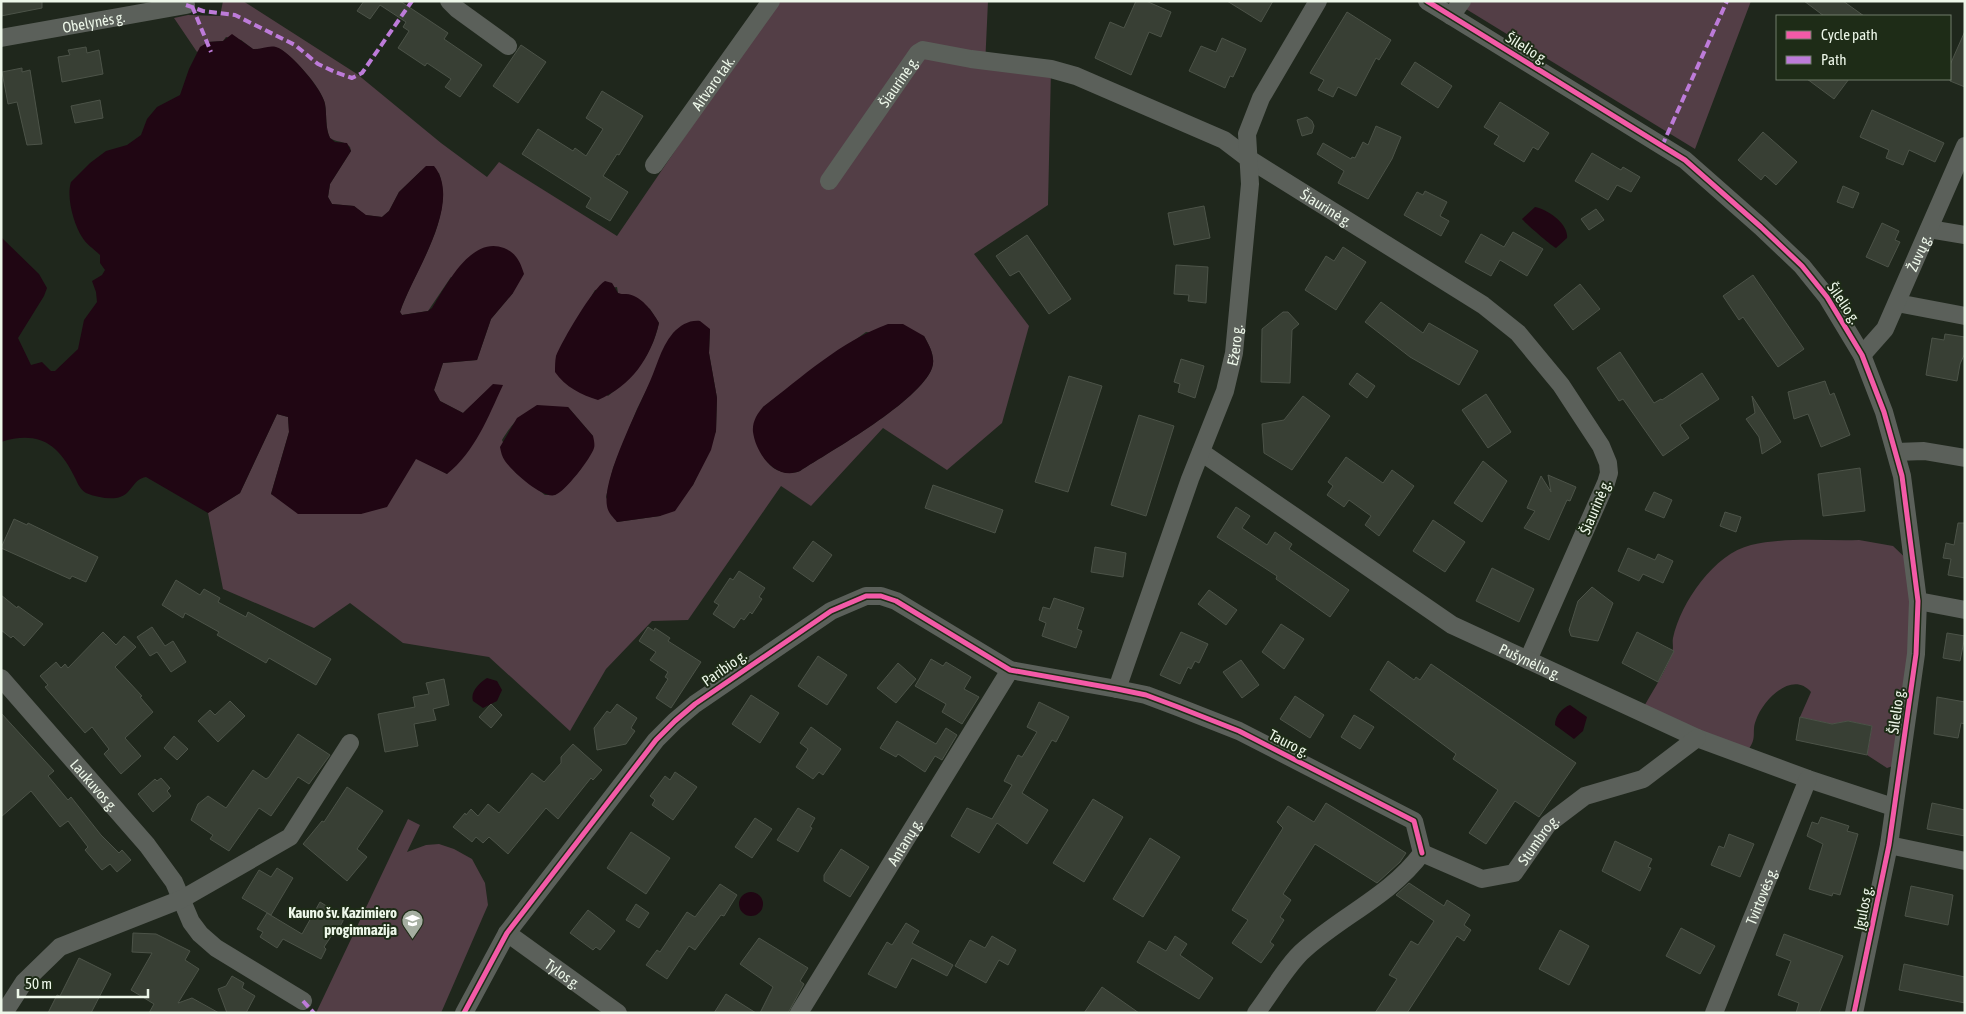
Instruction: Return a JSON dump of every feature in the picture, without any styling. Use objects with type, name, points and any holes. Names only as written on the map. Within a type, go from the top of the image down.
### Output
[{"type":"street","points":[[450,1],[457,9],[508,46]]},
{"type":"street","name":"Aitvaro tak.","points":[[654,165],[771,1]]},
{"type":"street","name":"Ežero g.","points":[[1117,689],[1201,452],[1225,391],[1234,353],[1250,184],[1247,134],[1261,98],[1318,1]]},
{"type":"street","name":"Šilelio g.","points":[[1426,1],[1685,160],[1802,266],[1827,297],[1862,355],[1884,412],[1902,476],[1918,601],[1913,674],[1893,807]]},
{"type":"street","points":[[1451,16],[1462,1]]},
{"type":"street","name":"Obelynės g.","points":[[1,38],[186,5]]},
{"type":"street","name":"Šiaurinė g.","points":[[829,181],[918,53],[923,50],[971,59],[1051,69],[1076,76],[1224,140],[1249,159],[1500,318],[1533,349],[1561,385],[1601,446],[1608,463],[1609,473],[1528,660]]},
{"type":"street","name":"Žuvų g.","points":[[1862,355],[1885,329],[1898,303],[1965,146]]},
{"type":"street","points":[[1929,228],[1965,235]]},
{"type":"street","points":[[1898,303],[1965,316]]},
{"type":"street","points":[[1896,452],[1924,451],[1965,458]]},
{"type":"street","name":"Pušynėlio g.","points":[[1201,452],[1452,625],[1697,738],[1808,779],[1893,807]]},
{"type":"street","name":"Paribio g.","points":[[464,1013],[507,933],[656,740],[675,721],[704,698],[831,611],[866,596],[881,596],[896,600],[1010,670],[1117,689]]},
{"type":"street","points":[[1918,601],[1965,610]]},
{"type":"street","name":"Antanų g.","points":[[800,1013],[1010,670]]},
{"type":"street","name":"Laukuvos g.","points":[[1,678],[145,842],[174,882],[191,922],[216,948],[303,1000]]},
{"type":"street","name":"Tauro g.","points":[[1117,689],[1154,698],[1239,731],[1414,821],[1422,853]]},
{"type":"street","name":"Stumbro g.","points":[[1422,853],[1482,879],[1514,873],[1548,824],[1585,796],[1643,779],[1697,738]]},
{"type":"street","points":[[4,1013],[24,982],[60,947],[182,899],[290,837],[350,743]]},
{"type":"street","name":"Tvirtovės g.","points":[[1714,1013],[1808,779]]},
{"type":"street","name":"Įgulos g.","points":[[1854,1013],[1889,845],[1893,807]]},
{"type":"street","points":[[1889,845],[1965,861]]},
{"type":"street","points":[[1256,1013],[1304,950],[1387,890],[1411,869],[1422,853]]},
{"type":"street","name":"Tylos g.","points":[[507,933],[618,1013]]},
{"type":"shaded area","points":[[223,1],[243,1],[357,74],[441,143],[487,177],[499,162],[617,236],[777,1],[988,1],[985,66],[1051,69],[1048,205],[974,254],[1029,326],[1002,423],[947,470],[883,428],[811,506],[781,486],[688,620],[652,621],[606,669],[570,731],[489,657],[403,643],[350,603],[314,628],[223,589],[208,513],[240,493],[277,414],[288,417],[289,432],[271,494],[332,514],[361,514],[416,458],[447,474],[502,385],[493,385],[463,413],[440,401],[434,390],[443,363],[477,360],[491,319],[513,293],[451,277],[428,311],[402,315],[400,312],[431,244],[442,208],[442,190],[439,173],[421,171],[399,192],[389,211],[382,217],[365,215],[354,206],[332,204],[328,197],[330,184],[351,151],[348,145],[330,138],[323,97],[313,81],[278,48],[253,49],[241,40],[226,37],[223,41],[208,42],[197,52],[174,18],[188,15],[220,16]],"holes":[[[617,287],[618,293],[650,309],[659,323],[652,345],[641,364],[626,381],[608,396],[556,357],[595,290]],[[710,330],[709,353],[717,398],[716,431],[693,485],[660,516],[617,522],[606,497],[613,468],[648,387]],[[866,332],[924,336],[931,351],[932,368],[924,381],[911,395],[873,424],[800,471],[794,473],[783,472],[773,467],[765,459],[760,444],[763,407]],[[568,407],[593,436],[581,469],[555,495],[545,495],[516,473],[502,440],[516,421],[522,416],[536,411]]]},
{"type":"shaded area","points":[[1453,1],[1751,1],[1695,149]]},
{"type":"shaded area","points":[[232,34],[253,49],[276,47],[282,50],[297,63],[323,98],[330,138],[335,142],[347,143],[351,151],[330,184],[328,197],[332,204],[354,206],[366,215],[382,217],[389,211],[399,192],[426,166],[434,166],[442,181],[443,199],[440,219],[400,312],[402,315],[428,311],[432,308],[461,265],[470,255],[481,249],[492,246],[504,248],[512,252],[519,261],[524,274],[513,293],[491,319],[477,360],[443,363],[434,390],[440,401],[463,413],[493,384],[503,385],[473,445],[447,474],[416,459],[387,507],[361,514],[298,514],[271,494],[289,432],[288,417],[277,414],[240,493],[208,513],[146,477],[141,478],[121,497],[97,497],[86,493],[80,487],[60,454],[44,442],[25,438],[1,442],[1,237],[39,274],[47,288],[18,338],[31,365],[42,362],[51,371],[55,371],[78,349],[84,320],[97,302],[92,281],[102,275],[105,270],[100,263],[100,255],[84,240],[76,225],[69,195],[71,182],[90,163],[106,151],[127,145],[141,135],[147,119],[157,107],[180,95],[189,69],[200,47],[208,42],[223,41]]},
{"type":"shaded area","points":[[1535,207],[1551,214],[1565,228],[1567,238],[1556,248],[1522,219]]},
{"type":"shaded area","points":[[605,281],[612,283],[618,293],[631,295],[641,300],[659,323],[651,348],[638,369],[620,387],[598,400],[580,393],[564,382],[555,372],[555,362],[559,349],[578,316],[593,294]]},
{"type":"shaded area","points":[[692,321],[700,321],[710,329],[709,353],[717,398],[716,431],[711,450],[693,485],[675,511],[660,516],[617,522],[607,506],[607,494],[615,464],[628,429],[661,352],[673,333],[682,325]]},
{"type":"shaded area","points":[[888,324],[903,324],[924,336],[931,351],[933,364],[924,381],[893,410],[800,471],[791,473],[775,469],[763,457],[755,440],[753,425],[759,412],[807,372],[838,350],[871,331]]},
{"type":"shaded area","points":[[537,405],[568,407],[594,439],[592,453],[583,466],[565,488],[555,495],[549,495],[535,489],[520,477],[505,461],[500,447],[517,418]]},
{"type":"shaded area","points":[[1791,540],[1859,540],[1893,546],[1915,567],[1899,764],[1887,768],[1867,755],[1872,726],[1848,721],[1832,724],[1800,717],[1811,692],[1803,686],[1795,684],[1779,690],[1765,704],[1756,720],[1753,742],[1748,750],[1642,710],[1673,651],[1673,638],[1677,624],[1691,595],[1701,581],[1724,558],[1737,550],[1764,543]]},
{"type":"shaded area","points":[[487,678],[497,681],[502,690],[497,701],[483,708],[473,701],[472,698],[478,685]]},
{"type":"shaded area","points":[[1570,705],[1587,717],[1583,731],[1574,739],[1555,725],[1556,718],[1564,708]]},
{"type":"shaded area","name":"Kauno šv. Kazimiero progimnazija","points":[[408,819],[420,825],[407,852],[426,845],[439,844],[454,849],[472,859],[485,883],[488,905],[441,1013],[316,1013]]},
{"type":"shaded area","points":[[751,892],[760,895],[763,904],[760,913],[751,916],[742,913],[739,904],[742,895]]},
{"type":"building","points":[[1,1],[42,1],[42,8],[1,16]]},
{"type":"building","points":[[364,1],[400,1],[448,33],[444,39],[482,65],[460,97],[445,87],[451,79],[427,63],[425,66],[398,48],[409,31],[403,27],[406,22],[380,5],[370,19],[357,11]]},
{"type":"building","points":[[1136,1],[1146,1],[1171,12],[1161,37],[1149,32],[1131,75],[1095,58],[1110,22],[1124,28]]},
{"type":"building","points":[[1227,1],[1273,1],[1261,22]]},
{"type":"building","points":[[1804,1],[1843,1],[1863,15],[1823,15]]},
{"type":"building","points":[[1347,12],[1391,40],[1379,60],[1376,58],[1356,96],[1338,87],[1333,97],[1318,90],[1324,80],[1310,73]]},
{"type":"building","points":[[1965,31],[1965,87],[1950,81],[1951,63]]},
{"type":"building","points":[[1222,38],[1246,49],[1233,77],[1230,76],[1225,88],[1189,71],[1201,46],[1216,52]]},
{"type":"building","points":[[521,45],[546,62],[518,103],[493,86]]},
{"type":"building","points":[[86,47],[87,53],[99,50],[103,74],[62,82],[58,57],[70,55],[68,50]]},
{"type":"building","points":[[1415,62],[1452,86],[1438,108],[1401,84]]},
{"type":"building","points":[[22,68],[22,72],[30,70],[42,144],[27,145],[17,102],[8,104],[2,72]]},
{"type":"building","points":[[1808,80],[1848,80],[1834,99]]},
{"type":"building","points":[[602,91],[643,116],[619,155],[617,154],[603,176],[628,192],[610,221],[586,207],[591,198],[522,154],[538,129],[573,151],[575,148],[586,156],[603,129],[586,118]]},
{"type":"building","points":[[100,100],[103,118],[75,123],[71,106]]},
{"type":"building","points":[[1500,102],[1549,133],[1538,150],[1533,147],[1524,162],[1494,144],[1499,136],[1484,127]]},
{"type":"building","points":[[1872,110],[1944,143],[1935,162],[1909,150],[1903,165],[1886,158],[1889,150],[1860,137]]},
{"type":"building","points":[[1307,117],[1314,126],[1312,133],[1302,136],[1297,120]]},
{"type":"building","points":[[1376,126],[1401,137],[1392,159],[1368,199],[1338,183],[1344,171],[1317,154],[1323,143],[1351,159],[1352,157],[1355,158],[1363,142],[1368,145]]},
{"type":"building","points":[[1763,132],[1797,162],[1776,185],[1765,175],[1761,180],[1738,160]]},
{"type":"building","points":[[1592,153],[1621,170],[1623,167],[1640,177],[1631,192],[1617,185],[1608,200],[1575,181]]},
{"type":"building","points":[[1843,186],[1859,193],[1853,208],[1837,202]]},
{"type":"building","points":[[1425,191],[1447,202],[1440,216],[1449,221],[1441,236],[1404,215],[1417,192],[1423,195]]},
{"type":"building","points":[[1204,206],[1210,238],[1174,245],[1168,213]]},
{"type":"building","points":[[1596,209],[1604,220],[1589,230],[1581,219]]},
{"type":"building","points":[[1882,223],[1899,231],[1895,240],[1900,242],[1888,267],[1866,257]]},
{"type":"building","points":[[1513,232],[1543,249],[1527,276],[1500,260],[1491,276],[1465,262],[1481,234],[1504,247]]},
{"type":"building","points":[[1027,235],[1071,299],[1049,314],[1019,271],[1010,276],[996,256]]},
{"type":"building","points":[[1343,247],[1366,262],[1336,310],[1305,290],[1326,256],[1334,261]]},
{"type":"building","points":[[1176,265],[1208,267],[1206,303],[1188,301],[1189,295],[1174,294]]},
{"type":"building","points":[[1753,275],[1804,349],[1778,367],[1743,317],[1739,320],[1723,296]]},
{"type":"building","points":[[1580,284],[1600,309],[1573,330],[1554,305]]},
{"type":"building","points":[[1381,302],[1423,333],[1429,323],[1478,351],[1459,385],[1410,357],[1365,322]]},
{"type":"building","points":[[1283,312],[1288,312],[1299,324],[1292,330],[1290,383],[1261,382],[1262,329]]},
{"type":"building","points":[[1945,334],[1965,337],[1965,353],[1960,364],[1957,381],[1926,375],[1932,338],[1944,340]]},
{"type":"building","points":[[1620,352],[1654,403],[1662,400],[1702,373],[1719,399],[1680,425],[1689,438],[1663,456],[1623,399],[1619,401],[1597,368]]},
{"type":"building","points":[[1181,359],[1204,366],[1195,398],[1178,392],[1180,384],[1174,382]]},
{"type":"building","points":[[1357,373],[1375,386],[1367,398],[1349,384]]},
{"type":"building","points":[[1069,376],[1102,386],[1068,492],[1035,482]]},
{"type":"building","points":[[1825,381],[1830,395],[1834,393],[1850,435],[1821,447],[1808,414],[1794,419],[1788,392]]},
{"type":"building","points":[[1486,394],[1511,432],[1488,448],[1462,410]]},
{"type":"building","points":[[1303,396],[1330,416],[1292,470],[1264,453],[1262,424],[1284,420]]},
{"type":"building","points":[[1752,396],[1781,442],[1762,454],[1759,437],[1746,419],[1755,413]]},
{"type":"building","points":[[1139,415],[1174,426],[1146,516],[1111,505]]},
{"type":"building","points":[[1346,457],[1383,483],[1392,470],[1414,486],[1379,536],[1365,525],[1371,516],[1349,500],[1344,507],[1327,495],[1333,486],[1328,482]]},
{"type":"building","points":[[1483,461],[1507,481],[1482,522],[1454,503]]},
{"type":"building","points":[[1860,468],[1865,511],[1823,516],[1818,474]]},
{"type":"building","points":[[1548,475],[1576,487],[1570,501],[1567,500],[1549,540],[1524,528],[1535,511],[1527,508],[1541,476],[1551,492]]},
{"type":"building","points":[[933,485],[1003,510],[995,533],[925,508]]},
{"type":"building","points":[[1654,492],[1672,500],[1664,518],[1645,510]]},
{"type":"building","points":[[1236,507],[1250,516],[1242,528],[1267,545],[1275,532],[1292,544],[1289,549],[1349,590],[1330,617],[1276,579],[1277,576],[1217,537]]},
{"type":"building","points":[[1725,512],[1741,517],[1736,532],[1720,526]]},
{"type":"building","points":[[14,519],[27,525],[28,523],[98,557],[86,582],[72,576],[70,579],[1,548]]},
{"type":"building","points":[[1433,520],[1465,542],[1445,572],[1413,551]]},
{"type":"building","points":[[1958,523],[1965,523],[1965,578],[1948,575],[1951,559],[1943,558],[1946,543],[1954,545]]},
{"type":"building","points":[[813,541],[832,555],[813,582],[793,568]]},
{"type":"building","points":[[1095,547],[1126,553],[1123,577],[1091,572]]},
{"type":"building","points":[[1628,548],[1655,560],[1658,554],[1673,561],[1663,583],[1643,574],[1639,581],[1618,571]]},
{"type":"building","points":[[1492,568],[1534,589],[1519,622],[1476,601]]},
{"type":"building","points":[[739,571],[765,588],[759,597],[762,599],[752,614],[750,612],[744,620],[741,618],[734,628],[713,614],[719,605],[714,602],[730,578],[733,580]]},
{"type":"building","points":[[176,580],[200,595],[204,589],[220,598],[218,602],[246,617],[248,612],[331,659],[316,685],[269,658],[266,663],[217,635],[219,632],[185,613],[183,618],[162,605]]},
{"type":"building","points":[[1592,587],[1613,603],[1598,641],[1571,636],[1569,630],[1578,601]]},
{"type":"building","points":[[1209,590],[1237,610],[1226,625],[1198,604]]},
{"type":"building","points":[[1,595],[17,608],[18,606],[43,624],[24,646],[13,636],[11,638],[1,630]]},
{"type":"building","points":[[1054,598],[1084,608],[1077,629],[1082,631],[1076,648],[1042,636],[1046,623],[1039,620],[1043,607],[1050,609]]},
{"type":"building","points":[[1281,624],[1304,639],[1284,669],[1262,652]]},
{"type":"building","points":[[152,627],[165,646],[173,641],[186,662],[171,672],[157,652],[150,656],[137,637]]},
{"type":"building","points":[[648,627],[654,631],[655,628],[670,638],[668,641],[701,662],[671,708],[656,698],[668,679],[665,677],[668,672],[650,660],[656,652],[639,641]]},
{"type":"building","points":[[103,632],[116,645],[124,636],[136,647],[115,667],[142,696],[140,697],[153,712],[125,738],[141,756],[121,774],[104,754],[109,749],[92,727],[85,733],[45,687],[48,685],[40,676],[56,662],[61,668],[65,664],[68,668]]},
{"type":"building","points":[[1181,632],[1208,644],[1199,663],[1195,661],[1191,669],[1188,667],[1180,684],[1160,675]]},
{"type":"building","points":[[1637,632],[1674,651],[1658,682],[1622,663]]},
{"type":"building","points":[[1947,633],[1965,636],[1960,661],[1943,658]]},
{"type":"building","points":[[818,656],[847,675],[827,705],[798,686]]},
{"type":"building","points":[[931,659],[943,666],[946,662],[971,677],[964,689],[979,697],[962,724],[942,712],[946,704],[915,686]]},
{"type":"building","points":[[1241,660],[1259,685],[1242,698],[1223,672]]},
{"type":"building","points":[[1388,661],[1414,680],[1416,677],[1420,680],[1431,664],[1576,763],[1539,817],[1515,801],[1486,844],[1469,833],[1498,790],[1453,759],[1456,754],[1370,690]]},
{"type":"building","points":[[898,663],[916,679],[896,703],[877,688]]},
{"type":"building","points":[[444,679],[449,705],[433,709],[436,720],[414,724],[418,746],[385,752],[378,714],[415,707],[413,697],[429,694],[426,683]]},
{"type":"building","points":[[751,695],[779,713],[760,743],[732,724]]},
{"type":"building","points":[[1295,696],[1324,715],[1310,738],[1280,719]]},
{"type":"building","points":[[1937,697],[1965,702],[1965,724],[1961,723],[1958,738],[1934,734]]},
{"type":"building","points":[[230,701],[245,716],[218,742],[198,721],[210,710],[215,715]]},
{"type":"building","points":[[1039,702],[1069,717],[1056,742],[1052,740],[1022,793],[1048,810],[1027,844],[997,823],[979,853],[951,836],[967,808],[992,819],[1012,785],[1004,781],[1018,755],[1022,757],[1037,732],[1027,727]]},
{"type":"building","points":[[491,704],[502,715],[491,728],[479,717]]},
{"type":"building","points":[[617,704],[637,718],[631,728],[635,731],[626,744],[597,750],[594,728],[607,711],[610,713]]},
{"type":"building","points":[[1,713],[54,771],[48,776],[68,800],[71,797],[101,835],[119,853],[122,850],[131,860],[117,872],[110,864],[102,870],[85,850],[88,847],[68,821],[60,827],[31,791],[1,817]]},
{"type":"building","points":[[1354,715],[1374,727],[1360,749],[1341,737]]},
{"type":"building","points":[[1800,717],[1832,724],[1848,721],[1872,726],[1867,755],[1796,740]]},
{"type":"building","points":[[897,721],[936,744],[946,728],[957,735],[942,760],[935,756],[925,772],[898,754],[896,757],[880,748]]},
{"type":"building","points":[[811,727],[841,749],[823,775],[819,772],[813,779],[796,767],[808,749],[800,743]]},
{"type":"building","points":[[298,734],[330,755],[309,784],[298,777],[271,816],[259,808],[229,851],[210,839],[213,835],[191,820],[198,804],[208,796],[226,808],[253,770],[266,779],[269,777]]},
{"type":"building","points":[[174,736],[188,749],[177,760],[164,748]]},
{"type":"building","points":[[573,744],[602,770],[593,780],[591,778],[558,819],[546,808],[508,854],[489,837],[483,843],[476,837],[472,842],[453,827],[471,809],[478,816],[488,804],[499,813],[532,773],[544,782],[561,763],[561,757]]},
{"type":"building","points":[[675,772],[697,787],[673,820],[652,805],[655,800],[650,796],[665,776],[670,780]]},
{"type":"building","points":[[161,778],[170,788],[167,791],[171,796],[153,812],[138,794],[155,779],[157,781]]},
{"type":"building","points":[[347,787],[383,811],[357,849],[367,857],[347,881],[303,844],[322,821],[324,822]]},
{"type":"building","points":[[1093,799],[1123,817],[1084,882],[1053,863]]},
{"type":"building","points":[[1326,803],[1406,853],[1400,862],[1377,883],[1315,844],[1283,894],[1291,900],[1280,917],[1284,920],[1270,942],[1274,945],[1261,963],[1232,943],[1248,920],[1232,910],[1283,828],[1277,822],[1288,806],[1314,822]]},
{"type":"building","points":[[1932,803],[1965,810],[1965,836],[1927,829]]},
{"type":"building","points":[[798,808],[815,818],[810,827],[812,828],[798,852],[777,840]]},
{"type":"building","points":[[1821,817],[1849,826],[1847,831],[1858,834],[1840,895],[1833,893],[1832,896],[1809,889],[1823,844],[1807,836],[1812,822],[1818,824]]},
{"type":"building","points":[[755,818],[772,829],[752,858],[735,847]]},
{"type":"building","points":[[631,832],[670,858],[646,894],[607,868]]},
{"type":"building","points":[[1729,834],[1754,844],[1740,877],[1711,865],[1719,846],[1724,848]]},
{"type":"building","points":[[1150,838],[1180,857],[1143,917],[1113,899]]},
{"type":"building","points":[[1615,841],[1652,859],[1648,867],[1651,868],[1640,891],[1602,871]]},
{"type":"building","points":[[841,849],[869,867],[850,897],[824,881],[824,875]]},
{"type":"building","points":[[277,868],[293,878],[271,915],[242,898],[259,870],[271,877]]},
{"type":"building","points":[[1409,883],[1444,906],[1447,900],[1470,915],[1464,925],[1471,930],[1464,941],[1457,936],[1407,1013],[1375,1013],[1397,979],[1389,975],[1411,941],[1418,945],[1434,921],[1396,895]]},
{"type":"building","points":[[720,884],[737,895],[724,916],[721,915],[695,950],[689,946],[667,979],[646,965],[657,950],[660,952],[687,912],[695,917]]},
{"type":"building","points":[[1911,886],[1953,895],[1948,925],[1905,916]]},
{"type":"building","points":[[320,902],[343,916],[343,921],[338,930],[336,929],[324,947],[326,949],[321,959],[283,939],[277,948],[260,937],[263,932],[257,929],[267,913],[302,934]]},
{"type":"building","points":[[636,904],[649,913],[639,928],[626,920]]},
{"type":"building","points":[[588,910],[615,931],[600,950],[596,947],[593,950],[570,933]]},
{"type":"building","points":[[906,923],[919,931],[912,943],[953,965],[947,976],[912,958],[896,988],[868,974],[887,942],[892,945]]},
{"type":"building","points":[[1681,928],[1715,946],[1700,974],[1666,956]]},
{"type":"building","points":[[1560,930],[1589,946],[1569,985],[1539,969]]},
{"type":"building","points":[[133,933],[156,934],[190,951],[185,960],[199,969],[178,1003],[192,998],[219,1013],[149,1013],[154,1004],[131,990],[152,953],[132,952]]},
{"type":"building","points":[[1784,934],[1843,956],[1819,1013],[1796,1013],[1799,1003],[1778,995],[1791,961],[1776,955]]},
{"type":"building","points":[[992,936],[1016,950],[1008,965],[999,960],[986,983],[955,966],[970,940],[985,948]]},
{"type":"building","points":[[1175,936],[1187,944],[1180,955],[1213,978],[1199,999],[1137,962],[1149,941],[1166,951]]},
{"type":"building","points":[[759,938],[808,968],[800,981],[804,984],[788,1013],[760,1013],[773,987],[740,964]]},
{"type":"building","points":[[79,958],[111,974],[91,1013],[48,1013],[57,995],[60,996]]},
{"type":"building","points":[[1904,964],[1965,977],[1965,1003],[1899,990]]},
{"type":"building","points":[[232,976],[244,983],[242,988],[255,996],[246,1013],[227,1013],[218,989],[226,986]]},
{"type":"building","points":[[1102,987],[1139,1013],[1084,1013]]},
{"type":"building","points":[[726,994],[756,1013],[714,1013]]},
{"type":"marked path","points":[[186,5],[203,11],[235,15],[295,45],[318,64],[352,78],[362,73],[412,1]]},
{"type":"marked path","points":[[1662,146],[1727,1]]},
{"type":"marked path","points":[[192,6],[211,52]]},
{"type":"marked path","points":[[303,1001],[314,1013]]},
{"type":"cycle path","points":[[1427,1],[1685,160],[1802,266],[1827,297],[1862,355],[1884,412],[1902,476],[1918,601],[1916,654],[1889,845],[1854,1013]]},
{"type":"cycle path","points":[[464,1013],[507,933],[656,740],[695,704],[831,611],[866,596],[881,596],[896,601],[1010,670],[1146,695],[1239,731],[1414,821],[1422,853]]},
{"type":"place","name":"Kauno šv. Kazimiero progimnazija","points":[[413,940]]}]
